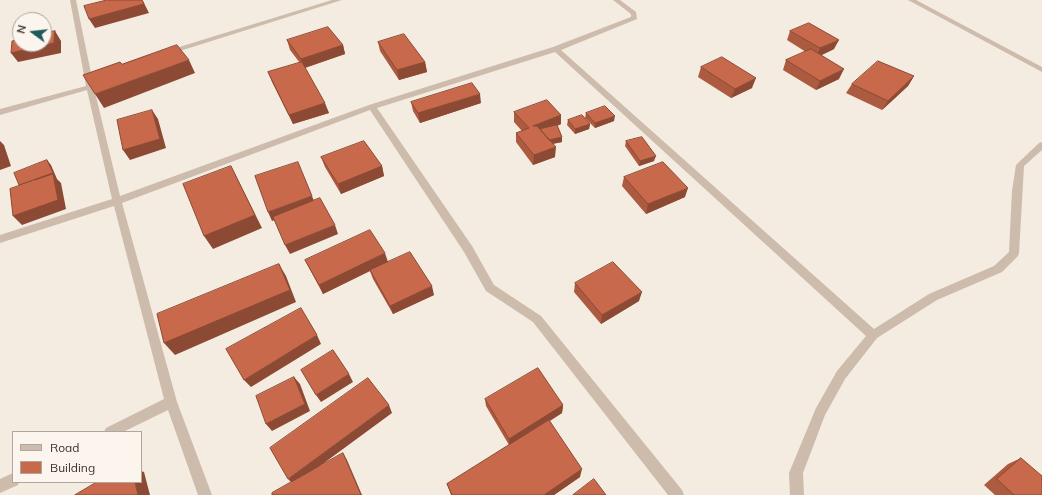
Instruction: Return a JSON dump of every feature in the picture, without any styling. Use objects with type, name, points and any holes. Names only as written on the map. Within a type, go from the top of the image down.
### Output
[{"type":"street","points":[[73,0],[90,88],[117,201],[171,402],[206,495]]},
{"type":"street","points":[[161,54],[339,0]]},
{"type":"street","points":[[0,239],[117,201],[372,107],[556,49],[635,18],[634,13],[616,0]]},
{"type":"street","points":[[911,0],[1042,70]]},
{"type":"street","points":[[556,49],[872,334]]},
{"type":"street","points":[[0,112],[90,88],[104,80]]},
{"type":"street","points":[[372,107],[468,249],[490,288],[537,320],[677,495]]},
{"type":"street","points":[[797,495],[796,473],[820,412],[841,375],[872,334],[933,297],[998,269],[1014,253],[1017,191],[1020,165],[1042,144]]},
{"type":"street","points":[[112,431],[171,402]]},
{"type":"street","points":[[0,486],[12,480]]},
{"type":"building","points":[[107,0],[142,0],[144,4],[89,19],[84,6]]},
{"type":"building","points":[[809,23],[839,40],[820,48],[790,31]]},
{"type":"building","points":[[328,27],[343,45],[301,59],[287,40]]},
{"type":"building","points":[[55,31],[54,43],[52,43],[52,32]]},
{"type":"building","points":[[404,34],[425,62],[397,70],[378,42]]},
{"type":"building","points":[[177,45],[189,60],[95,94],[83,75],[120,62],[122,64]]},
{"type":"building","points":[[811,49],[844,69],[820,81],[786,60]]},
{"type":"building","points":[[722,57],[756,78],[735,89],[701,67]]},
{"type":"building","points":[[878,61],[914,76],[888,101],[852,84]]},
{"type":"building","points":[[302,62],[325,103],[289,115],[268,72]]},
{"type":"building","points":[[472,83],[480,94],[418,113],[411,102]]},
{"type":"building","points":[[547,100],[561,115],[533,126],[537,126],[556,147],[534,155],[516,133],[529,128],[514,112]]},
{"type":"building","points":[[605,106],[615,116],[595,123],[586,113]]},
{"type":"building","points":[[152,110],[160,139],[123,150],[117,120]]},
{"type":"building","points":[[582,115],[590,124],[575,129],[568,120]]},
{"type":"building","points":[[557,125],[562,137],[549,140],[540,129]]},
{"type":"building","points":[[642,137],[656,156],[640,161],[626,141]]},
{"type":"building","points":[[364,141],[382,166],[338,184],[321,157]]},
{"type":"building","points":[[47,160],[53,173],[19,185],[14,173]]},
{"type":"building","points":[[298,162],[312,196],[268,212],[255,176]]},
{"type":"building","points":[[663,162],[688,188],[648,204],[624,177]]},
{"type":"building","points":[[231,166],[255,215],[204,236],[183,184]]},
{"type":"building","points":[[53,174],[58,200],[13,216],[10,189]]},
{"type":"building","points":[[320,198],[335,225],[285,245],[273,217]]},
{"type":"building","points":[[370,230],[385,253],[319,285],[305,260]]},
{"type":"building","points":[[410,252],[432,286],[390,306],[370,270]]},
{"type":"building","points":[[613,262],[642,292],[602,315],[575,283]]},
{"type":"building","points":[[279,264],[290,290],[164,343],[157,314]]},
{"type":"building","points":[[301,308],[317,335],[244,380],[226,349]]},
{"type":"building","points":[[333,350],[349,374],[316,395],[301,370]]},
{"type":"building","points":[[538,368],[563,405],[509,439],[485,399]]},
{"type":"building","points":[[294,377],[305,404],[266,424],[256,396]]},
{"type":"building","points":[[368,378],[389,405],[288,479],[270,448]]},
{"type":"building","points":[[549,420],[582,469],[544,495],[452,495],[447,484]]},
{"type":"building","points":[[343,453],[361,495],[272,495],[272,493]]},
{"type":"building","points":[[1021,458],[1042,476],[1042,495],[1014,495],[997,479]]},
{"type":"building","points":[[594,479],[606,495],[573,495]]},
{"type":"building","points":[[95,483],[135,483],[138,495],[75,495]]}]
